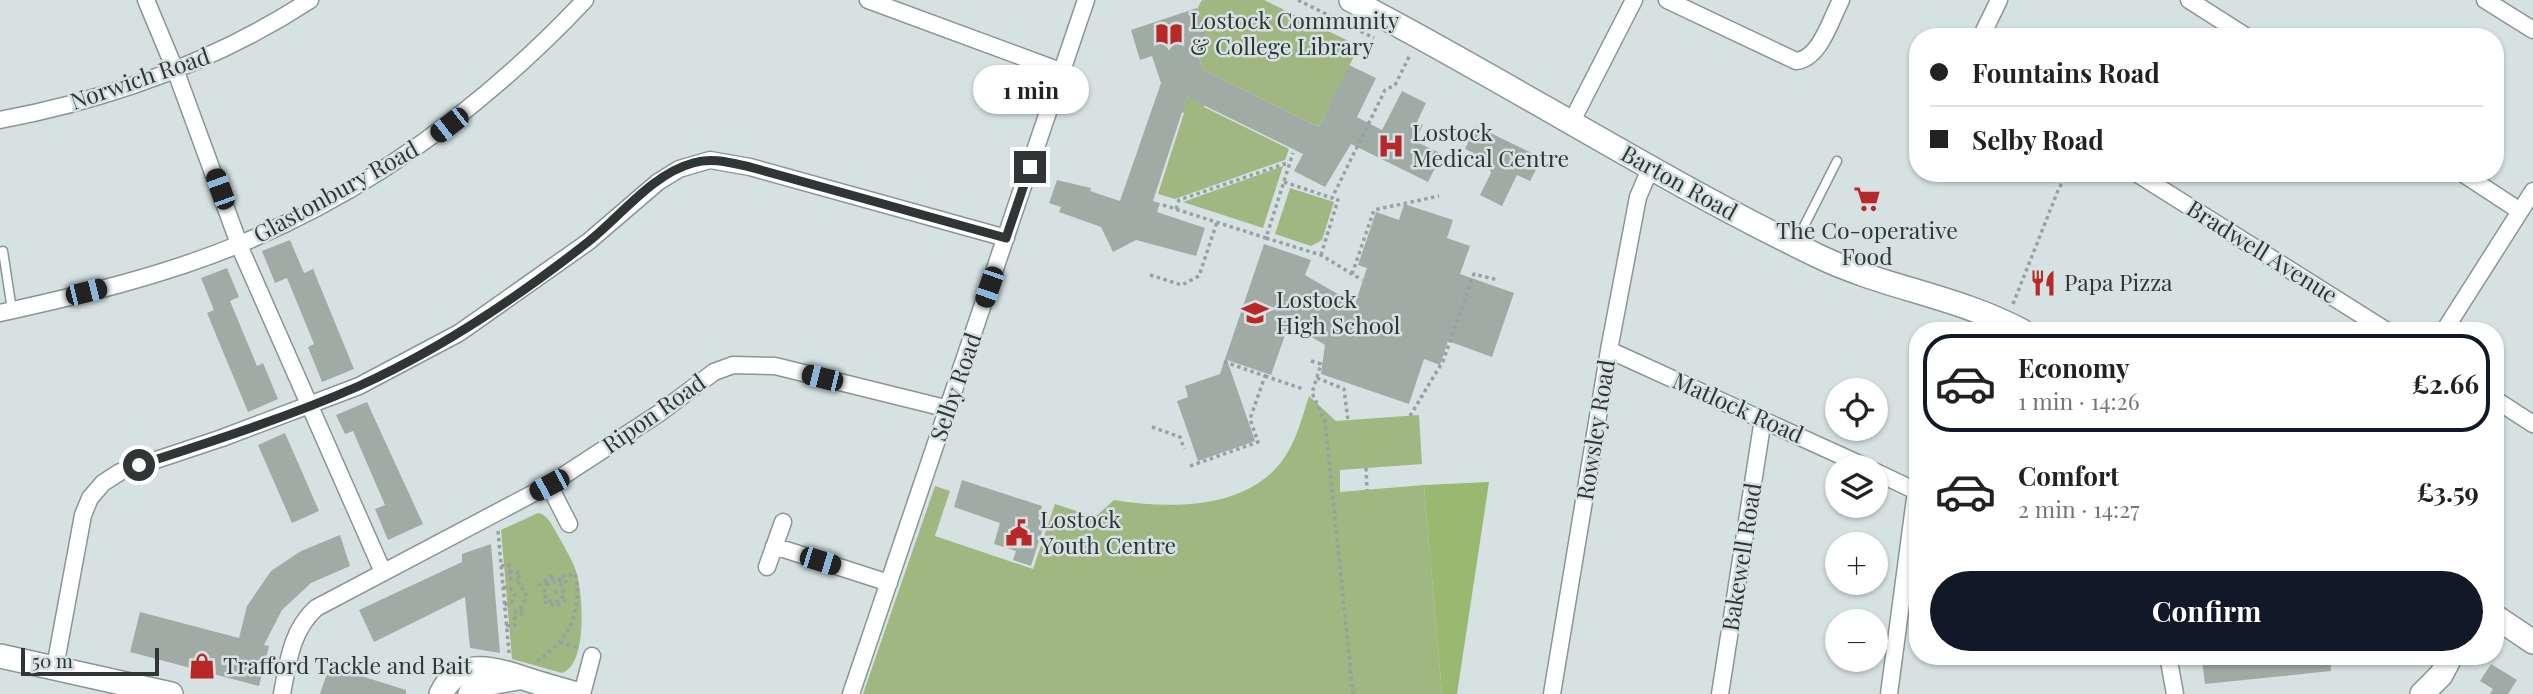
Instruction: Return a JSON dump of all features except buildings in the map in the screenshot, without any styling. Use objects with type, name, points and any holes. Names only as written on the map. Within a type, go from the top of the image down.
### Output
[{"type":"street","points":[[146,0],[176,72],[240,245],[383,572]]},
{"type":"street","name":"Norwich Road","points":[[0,120],[45,111],[176,72],[220,51],[310,0]]},
{"type":"street","name":"Glastonbury Road","points":[[6,312],[136,280],[240,245],[342,194],[429,140],[489,94],[585,0]]},
{"type":"street","points":[[868,0],[1063,72]]},
{"type":"street","name":"Selby Road","points":[[851,694],[1086,0]]},
{"type":"street","name":"Barton Road","points":[[1351,0],[1572,121],[1650,169],[1795,244],[1884,283],[1961,303],[2004,322]]},
{"type":"street","points":[[1572,121],[1634,0]]},
{"type":"street","points":[[1667,0],[1796,61],[1807,59],[1814,52],[1841,0]]},
{"type":"street","points":[[1985,28],[1999,0]]},
{"type":"street","points":[[2189,0],[2233,28]]},
{"type":"street","points":[[2485,0],[2533,30]]},
{"type":"street","points":[[55,667],[83,516],[90,498],[103,483],[139,465],[310,406],[359,386],[459,333],[588,242],[658,182],[692,163],[718,161],[750,167],[1006,238]]},
{"type":"street","name":"Rowsley Road","points":[[1552,694],[1609,350],[1638,197],[1650,169]]},
{"type":"street","name":"Bradwell Avenue","points":[[2150,182],[2373,322]]},
{"type":"street","points":[[2476,182],[2520,211]]},
{"type":"street","points":[[2450,322],[2533,191]]},
{"type":"street","name":"Matlock Road","points":[[1609,350],[1840,455]]},
{"type":"street","name":"Ripon Road","points":[[282,694],[293,640],[304,618],[323,603],[549,485],[661,412],[714,372],[733,365],[775,366],[949,409]]},
{"type":"street","points":[[2504,405],[2533,424]]},
{"type":"street","name":"Bakewell Road","points":[[1720,694],[1763,419]]},
{"type":"street","points":[[1888,478],[1909,487]]},
{"type":"street","points":[[549,485],[569,524]]},
{"type":"street","points":[[767,567],[783,522]]},
{"type":"street","points":[[774,546],[889,583]]},
{"type":"street","points":[[1889,694],[1909,549]]},
{"type":"street","points":[[2504,622],[2533,642]]},
{"type":"street","points":[[441,694],[453,678],[465,671],[481,667],[521,671],[579,694],[587,652]]},
{"type":"street","points":[[0,656],[171,694]]},
{"type":"street","points":[[2170,665],[2175,694]]},
{"type":"street","points":[[2422,694],[2441,676],[2446,665]]},
{"type":"street","points":[[470,694],[484,684],[521,671]]},
{"type":"lane","points":[[1795,244],[1837,161]]},
{"type":"lane","points":[[0,252],[3,251],[6,312]]},
{"type":"path","points":[[1298,0],[1377,39]]},
{"type":"path","points":[[1332,198],[1385,90],[1395,85],[1411,56],[1400,50]]},
{"type":"path","points":[[1266,238],[1293,153]]},
{"type":"path","points":[[1176,209],[1179,200],[1284,164],[1289,165]]},
{"type":"path","points":[[1284,182],[1338,200],[1321,255]]},
{"type":"path","points":[[2014,322],[2025,277],[2063,182]]},
{"type":"path","points":[[1352,274],[1374,210],[1439,196]]},
{"type":"path","points":[[1163,205],[1321,255],[1362,280]]},
{"type":"path","points":[[1150,275],[1182,285],[1199,276],[1217,222]]},
{"type":"path","points":[[1410,416],[1443,361],[1474,274],[1497,280]]},
{"type":"path","points":[[1222,361],[1303,389]]},
{"type":"path","points":[[1311,361],[1321,364],[1312,393],[1325,421],[1353,694]]},
{"type":"path","points":[[1190,466],[1258,443],[1250,419],[1265,376]]},
{"type":"path","points":[[1317,378],[1344,389],[1348,420]]},
{"type":"path","points":[[1152,427],[1180,437],[1184,449]]},
{"type":"path","points":[[1366,468],[1367,490]]},
{"type":"path","points":[[496,512],[506,626],[521,671],[560,642],[570,629],[578,596],[575,574],[551,578],[546,585],[544,594],[557,604]]},
{"type":"path","points":[[501,566],[509,565],[509,571],[521,574],[517,580],[526,594],[521,609],[514,613],[515,625],[506,626]]},
{"type":"path","points":[[551,578],[559,582],[564,591],[557,604]]},
{"type":"path","points":[[503,587],[510,588],[515,594],[512,602],[504,605]]},
{"type":"path","points":[[554,592],[564,591]]},
{"type":"path","points":[[544,601],[557,604],[566,600]]},
{"type":"path","points":[[560,642],[587,652]]},
{"type":"green space","points":[[1202,0],[1264,0],[1359,46],[1319,127],[1203,70],[1194,26]]},
{"type":"green space","points":[[1201,93],[1209,97],[1204,107],[1289,149],[1285,160],[1175,199],[1158,194],[1184,113],[1175,109],[1178,101]]},
{"type":"green space","points":[[1283,166],[1263,228],[1183,202]]},
{"type":"green space","points":[[1290,188],[1334,202],[1322,240],[1311,246],[1275,234]]},
{"type":"green space","points":[[1309,396],[1336,421],[1419,415],[1422,464],[1340,470],[1340,492],[1424,485],[1442,694],[863,694],[935,486],[950,491],[935,536],[1033,569],[1055,504],[1095,517],[1114,500],[1182,505],[1227,497],[1248,489],[1266,477],[1287,454]]},
{"type":"green space","points":[[1489,482],[1457,694],[1442,694],[1424,485]]},
{"type":"green space","points":[[538,513],[551,523],[572,561],[578,581],[582,610],[580,643],[570,667],[562,673],[512,659],[501,530]]},
{"type":"place","name":"Lostock Community & College Library","points":[[1169,34]]},
{"type":"place","name":"Lostock Medical Centre","points":[[1391,146]]},
{"type":"place","name":"The Co-operative Food","points":[[1867,199]]},
{"type":"place","name":"Papa Pizza","points":[[2043,283]]},
{"type":"place","name":"Lostock High School","points":[[1255,313]]},
{"type":"place","name":"Lostock Youth Centre","points":[[1019,533]]},
{"type":"place","name":"Trafford Tackle and Bait","points":[[202,666]]},
{"type":"route","points":[[139,465],[310,406],[416,358],[516,296],[588,242],[658,182],[692,163],[710,160],[750,167],[1006,238],[1030,167]]}]
